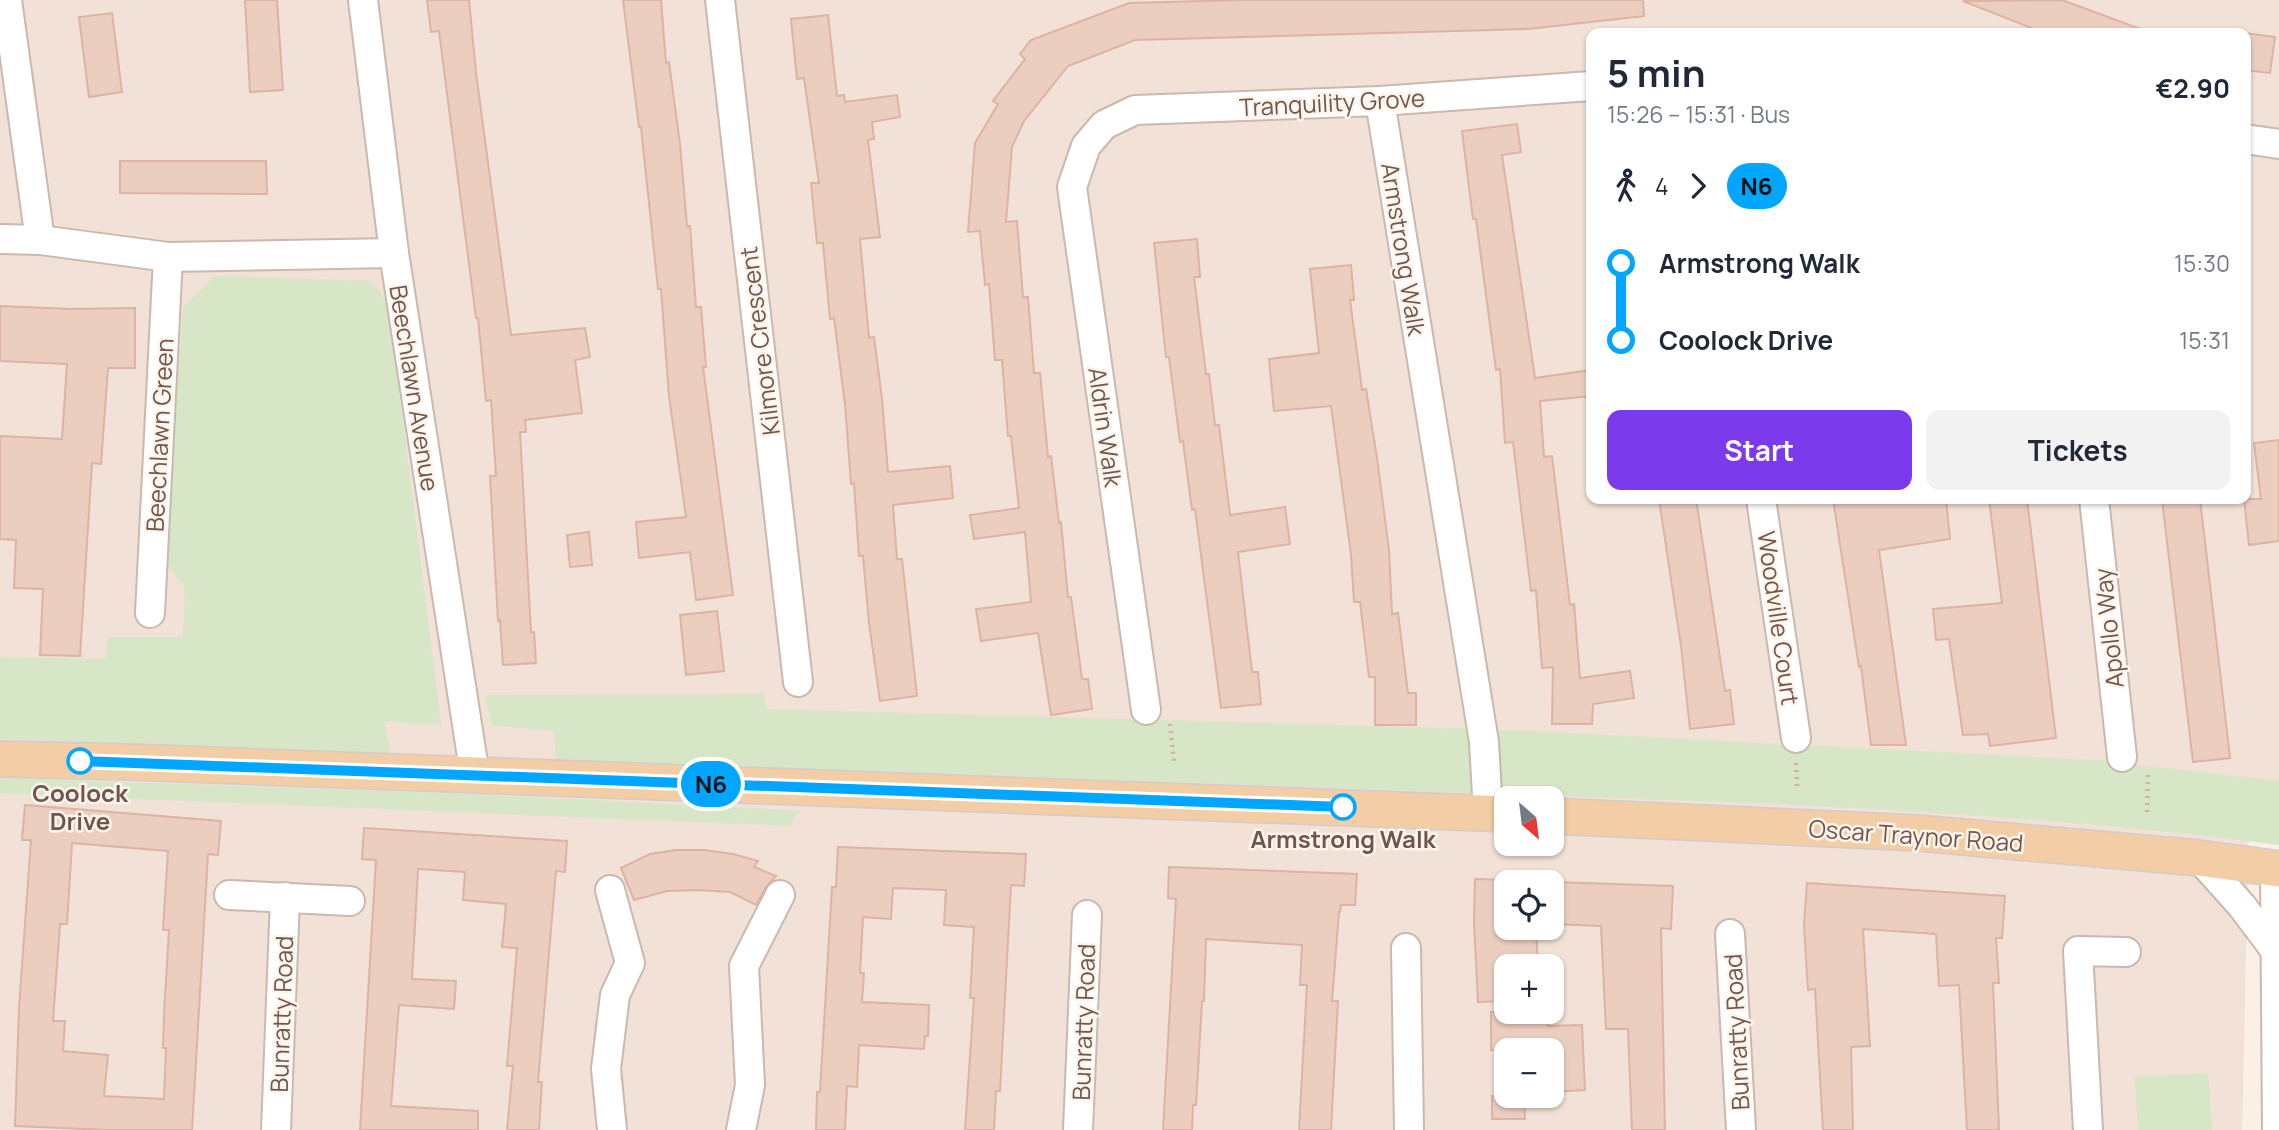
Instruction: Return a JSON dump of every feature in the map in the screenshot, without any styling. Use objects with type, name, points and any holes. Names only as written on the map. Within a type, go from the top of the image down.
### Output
[{"type":"main road","points":[[0,759],[1494,813]]},
{"type":"main road","name":"Oscar Traynor Road","points":[[1564,817],[1918,833],[2199,858],[2277,869]]},
{"type":"street","points":[[6,0],[40,240]]},
{"type":"street","name":"Beechlawn Avenue","points":[[363,0],[394,254],[475,776]]},
{"type":"street","name":"Kilmore Crescent","points":[[720,0],[798,682]]},
{"type":"street","name":"Tranquility Grove","points":[[1086,146],[1104,125],[1135,110],[1380,102],[1586,86]]},
{"type":"street","name":"Armstrong Walk","points":[[1380,102],[1494,798]]},
{"type":"street","points":[[2251,140],[2279,144]]},
{"type":"street","name":"Aldrin Walk","points":[[1086,146],[1072,187],[1146,710]]},
{"type":"street","points":[[0,239],[40,240],[168,257],[394,254]]},
{"type":"street","name":"Beechlawn Green","points":[[150,613],[168,257]]},
{"type":"street","name":"Woodville Court","points":[[1762,504],[1796,738]]},
{"type":"street","name":"Apollo Way","points":[[2095,504],[2122,757]]},
{"type":"street","points":[[2199,858],[2242,906],[2276,950]]},
{"type":"street","points":[[2277,869],[2277,1130]]},
{"type":"street","points":[[610,890],[629,962],[615,995],[606,1069],[612,1130]]},
{"type":"street","points":[[229,895],[350,901]]},
{"type":"street","points":[[741,1130],[750,1085],[744,966],[780,895]]},
{"type":"street","name":"Bunratty Road","points":[[276,1130],[285,898]]},
{"type":"street","name":"Bunratty Road","points":[[1078,1130],[1087,915]]},
{"type":"street","name":"Bunratty Road","points":[[1730,934],[1741,1130]]},
{"type":"street","points":[[1406,948],[1409,1130]]},
{"type":"street","points":[[2088,1130],[2078,951],[2126,952]]},
{"type":"shaded area","points":[[0,0],[2279,0],[2279,784],[2250,779],[2242,1130],[0,1130]]},
{"type":"green space","points":[[215,276],[370,281],[388,302],[441,725],[385,721],[390,753],[0,739],[0,657],[105,659],[108,637],[183,637],[185,587],[164,562],[183,307]]},
{"type":"green space","points":[[764,694],[766,709],[1507,730],[2093,760],[2279,781],[2279,845],[2078,823],[1877,809],[1564,796],[1564,786],[1494,786],[1494,794],[556,760],[554,731],[492,725],[484,695]]},
{"type":"green space","points":[[0,778],[469,794],[802,811],[793,818],[792,826],[0,793]]},
{"type":"green space","points":[[2208,1073],[2212,1130],[2138,1130],[2135,1077]]},
{"type":"building","points":[[245,0],[277,0],[283,90],[250,92]]},
{"type":"building","points":[[427,0],[469,0],[476,73],[511,335],[585,328],[590,357],[575,360],[582,413],[525,420],[526,432],[520,432],[531,632],[534,632],[536,663],[503,665],[490,476],[496,476],[491,400],[486,401],[478,318],[439,31],[431,32]]},
{"type":"building","points":[[623,0],[661,0],[666,63],[669,62],[687,226],[690,226],[696,307],[701,307],[706,367],[703,367],[733,595],[696,600],[690,552],[639,558],[636,522],[686,517],[669,396],[661,289],[658,289],[641,127]]},
{"type":"building","points":[[1241,0],[1643,0],[1644,16],[1528,29],[1135,40],[1068,66],[1024,121],[1012,147],[1006,222],[1017,221],[1023,297],[1028,297],[1034,373],[1040,373],[1048,457],[1051,456],[1059,523],[1061,522],[1068,597],[1071,597],[1082,679],[1088,679],[1092,709],[1051,715],[1038,633],[981,641],[976,609],[1031,602],[1025,532],[974,539],[970,515],[1019,508],[1011,436],[1008,436],[1002,360],[995,360],[989,284],[985,285],[980,231],[968,232],[975,143],[998,104],[993,101],[1025,59],[1020,54],[1031,40],[1129,3]]},
{"type":"building","points":[[2062,0],[2138,28],[2031,28],[1963,1]]},
{"type":"building","points":[[112,13],[122,92],[89,97],[79,17]]},
{"type":"building","points":[[828,15],[837,96],[844,95],[845,102],[897,95],[900,117],[872,122],[874,139],[868,140],[880,237],[860,239],[869,338],[874,337],[888,472],[950,466],[953,498],[893,505],[897,559],[902,559],[917,696],[880,701],[863,556],[859,556],[854,483],[851,484],[845,404],[834,318],[830,319],[823,243],[817,243],[811,183],[819,183],[804,78],[797,79],[791,19]]},
{"type":"building","points":[[2251,34],[2275,37],[2270,73],[2251,71]]},
{"type":"building","points":[[1517,124],[1521,152],[1502,155],[1535,378],[1586,371],[1586,396],[1540,401],[1544,457],[1552,456],[1570,605],[1574,604],[1580,678],[1630,671],[1634,698],[1593,704],[1592,724],[1552,724],[1553,667],[1542,668],[1536,590],[1531,591],[1513,442],[1505,443],[1500,369],[1496,370],[1462,131]]},
{"type":"building","points":[[120,161],[266,161],[267,194],[120,193]]},
{"type":"building","points":[[1197,239],[1200,277],[1194,277],[1206,374],[1209,374],[1215,425],[1219,425],[1230,515],[1285,507],[1290,544],[1238,552],[1252,672],[1258,672],[1261,704],[1221,708],[1195,509],[1192,510],[1169,357],[1166,357],[1154,243]]},
{"type":"building","points":[[1351,265],[1354,300],[1350,300],[1362,390],[1366,389],[1377,458],[1389,550],[1392,614],[1398,613],[1408,693],[1416,693],[1416,725],[1375,725],[1375,677],[1369,677],[1360,602],[1354,602],[1351,554],[1331,406],[1274,411],[1269,359],[1319,353],[1310,269]]},
{"type":"building","points":[[0,306],[135,308],[135,368],[108,368],[101,464],[92,463],[80,656],[40,655],[43,589],[14,588],[16,540],[0,539],[0,436],[62,439],[67,364],[0,361]]},
{"type":"building","points":[[2279,440],[2279,541],[2249,545],[2245,504],[2251,504],[2251,499],[2261,499],[2254,443]]},
{"type":"building","points":[[1660,504],[1697,504],[1725,691],[1730,690],[1734,724],[1690,729],[1681,646]]},
{"type":"building","points":[[1834,504],[1946,504],[1950,539],[1879,550],[1906,745],[1871,745],[1861,666],[1859,667]]},
{"type":"building","points":[[1990,504],[2028,504],[2056,738],[1990,746],[1988,734],[1963,735],[1949,639],[1936,640],[1933,609],[2002,603]]},
{"type":"building","points":[[2163,504],[2201,504],[2230,758],[2193,762]]},
{"type":"building","points":[[589,532],[592,565],[570,567],[567,535]]},
{"type":"building","points":[[717,611],[724,671],[686,675],[680,615]]},
{"type":"building","points":[[25,805],[221,821],[218,855],[208,854],[192,1130],[15,1126],[19,1008],[31,840],[22,840]],"holes":[[[72,843],[168,851],[163,930],[169,930],[164,1013],[164,1099],[104,1096],[108,1055],[63,1051],[65,1021],[53,1021],[60,924],[67,924]]]},
{"type":"building","points":[[364,828],[567,841],[565,872],[556,871],[538,1082],[542,1082],[539,1130],[507,1130],[513,1066],[507,1066],[517,948],[502,947],[506,904],[463,900],[465,872],[418,869],[412,979],[456,981],[454,1009],[399,1005],[391,1106],[478,1111],[478,1130],[360,1130],[376,860],[362,859]]},
{"type":"building","points":[[838,847],[1026,854],[1024,886],[1011,885],[1000,1091],[996,1091],[994,1130],[965,1130],[974,998],[970,998],[974,927],[944,925],[946,890],[893,888],[891,919],[863,917],[860,973],[864,973],[862,1002],[929,1005],[928,1036],[925,1036],[924,1049],[859,1045],[857,1087],[847,1086],[845,1130],[816,1130],[832,887],[836,887]]},
{"type":"building","points":[[676,850],[733,854],[758,861],[754,867],[776,876],[756,905],[730,892],[699,890],[667,891],[634,900],[621,868],[650,854]]},
{"type":"building","points":[[1169,867],[1357,874],[1355,905],[1341,905],[1339,912],[1332,1001],[1338,1001],[1331,1130],[1299,1130],[1307,985],[1300,985],[1302,945],[1206,939],[1204,1001],[1192,1130],[1163,1130],[1176,899],[1168,898]]},
{"type":"building","points":[[1475,879],[1494,880],[1494,940],[1537,940],[1537,954],[1494,954],[1494,1001],[1478,1002]]},
{"type":"building","points":[[1564,882],[1673,886],[1671,929],[1661,928],[1665,1130],[1632,1130],[1628,1029],[1606,1029],[1601,926],[1564,924]]},
{"type":"building","points":[[1807,883],[2005,896],[2002,938],[1996,938],[1999,983],[1993,983],[1999,1130],[1967,1130],[1959,985],[1939,986],[1936,934],[1863,929],[1870,1046],[1851,1047],[1853,1130],[1823,1130],[1815,989],[1808,990],[1804,925]]},
{"type":"building","points":[[1491,1012],[1494,1012],[1494,1024],[1582,1025],[1585,1090],[1564,1091],[1564,1038],[1494,1038],[1494,1050],[1491,1050]]},
{"type":"building","points":[[1492,1096],[1494,1108],[1525,1108],[1525,1119],[1492,1119]]},
{"type":"bus line","name":"N6","points":[[80,761],[1343,807]]},
{"type":"place","name":"Coolock Drive","points":[[80,761]]},
{"type":"place","name":"Armstrong Walk","points":[[1343,807]]}]
